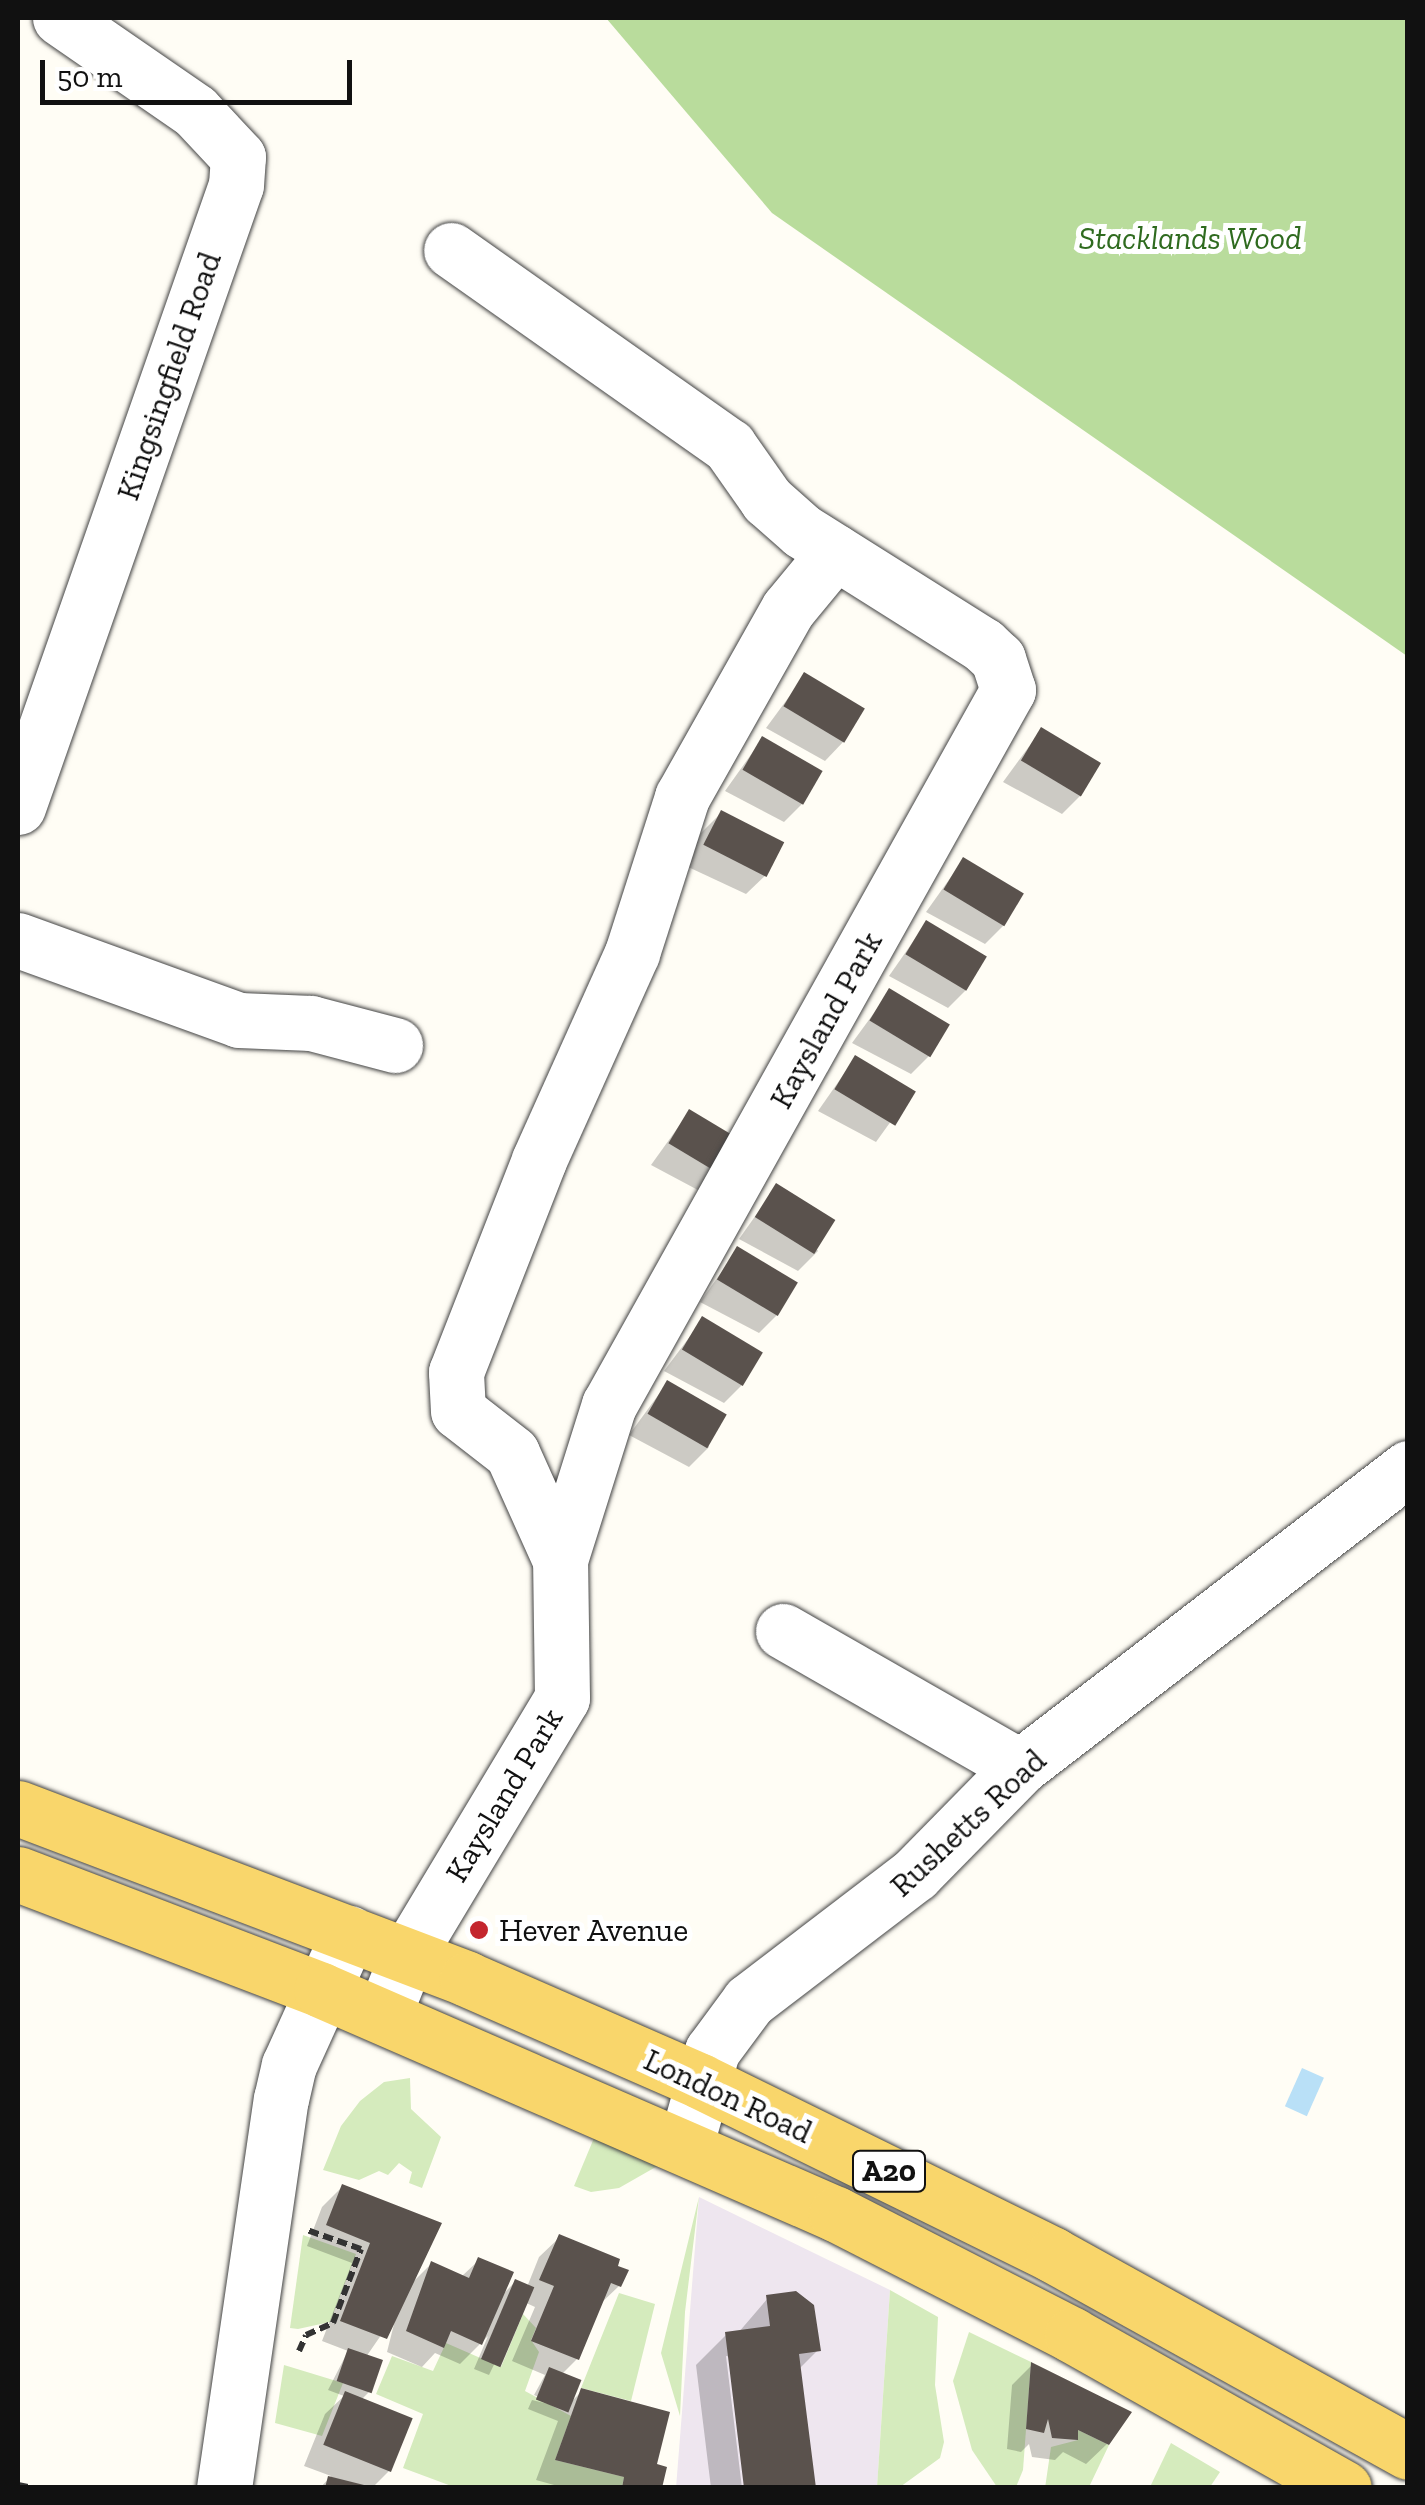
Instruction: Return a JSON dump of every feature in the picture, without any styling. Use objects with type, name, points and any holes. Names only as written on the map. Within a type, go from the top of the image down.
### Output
[{"type":"main road","name":"London Road","points":[[18,1808],[407,1956],[700,2081],[1053,2255],[1408,2452]]},
{"type":"main road","name":"London Road","points":[[18,1874],[321,1990],[836,2214],[1072,2334],[1344,2488]]},
{"type":"street","name":"Kingsingfield Road","points":[[18,808],[236,185],[238,156],[195,111],[60,18]]},
{"type":"street","name":"Kaysland Park","points":[[383,2016],[407,1956],[562,1698],[560,1560],[609,1405],[1008,690],[998,659],[983,646],[836,552],[767,500],[729,446],[451,250]]},
{"type":"street","name":"Kaysland Park","points":[[560,1560],[512,1453],[458,1411],[456,1372],[539,1160],[632,954],[682,797],[788,609],[836,552]]},
{"type":"street","points":[[18,940],[240,1020],[311,1023],[394,1045]]},
{"type":"street","name":"Rushetts Road","points":[[686,2147],[700,2081],[733,2016],[915,1874],[1020,1767],[1408,1468]]},
{"type":"street","points":[[783,1631],[1020,1767]]},
{"type":"street","points":[[224,2488],[289,2066],[349,1934]]},
{"type":"path","points":[[264,2215],[364,2250],[334,2322],[306,2334],[298,2351]]},
{"type":"path","points":[[18,2485],[33,2488]]},
{"type":"shaded area","points":[[699,2197],[890,2290],[877,2487],[676,2488]]},
{"type":"green space","name":"Stacklands Wood","points":[[606,18],[1407,18],[1407,656],[772,213]]},
{"type":"green space","points":[[410,2078],[411,2109],[441,2137],[422,2188],[409,2183],[412,2172],[399,2163],[388,2175],[379,2171],[359,2180],[323,2170],[341,2126],[360,2101],[384,2082]]},
{"type":"green space","points":[[594,2138],[661,2164],[619,2188],[591,2192],[574,2186]]},
{"type":"green space","points":[[699,2197],[685,2312],[680,2416],[661,2353]]},
{"type":"green space","points":[[303,2235],[356,2254],[330,2322],[298,2329],[290,2328]]},
{"type":"green space","points":[[890,2290],[938,2317],[935,2385],[944,2442],[940,2458],[900,2487],[877,2487]]},
{"type":"green space","points":[[619,2293],[655,2304],[631,2401],[581,2388]]},
{"type":"green space","points":[[523,2314],[536,2328],[531,2340],[539,2352],[525,2391],[571,2416],[555,2460],[624,2477],[622,2487],[454,2487],[403,2468],[423,2414],[376,2394],[392,2356],[433,2371],[446,2343],[501,2367]]},
{"type":"green space","points":[[969,2332],[1031,2362],[1023,2470],[1016,2487],[997,2487],[972,2450],[953,2381]]},
{"type":"green space","points":[[284,2365],[343,2383],[322,2436],[275,2423]]},
{"type":"green space","points":[[1078,2430],[1109,2445],[1089,2487],[1045,2488],[1051,2447],[1078,2440]]},
{"type":"green space","points":[[1171,2443],[1220,2472],[1210,2487],[1150,2487]]},
{"type":"water","points":[[1302,2068],[1324,2078],[1307,2116],[1285,2106]]},
{"type":"building","points":[[804,672],[865,709],[844,743],[783,706]]},
{"type":"building","points":[[1041,727],[1101,763],[1081,796],[1021,760]]},
{"type":"building","points":[[762,736],[823,771],[803,805],[742,770]]},
{"type":"building","points":[[721,810],[784,842],[767,877],[703,845]]},
{"type":"building","points":[[963,857],[1024,894],[1004,926],[943,890]]},
{"type":"building","points":[[926,920],[987,957],[966,991],[905,954]]},
{"type":"building","points":[[889,988],[950,1025],[930,1057],[869,1021]]},
{"type":"building","points":[[855,1055],[916,1092],[895,1126],[834,1089]]},
{"type":"building","points":[[689,1109],[749,1145],[728,1179],[668,1143]]},
{"type":"building","points":[[776,1183],[835,1220],[814,1254],[755,1217]]},
{"type":"building","points":[[737,1246],[798,1283],[778,1316],[717,1279]]},
{"type":"building","points":[[702,1316],[763,1353],[743,1386],[682,1349]]},
{"type":"building","points":[[667,1380],[727,1414],[707,1448],[648,1414]]},
{"type":"building","points":[[342,2184],[442,2223],[387,2339],[340,2321],[370,2243],[326,2225]]},
{"type":"building","points":[[559,2234],[620,2259],[618,2266],[629,2270],[621,2287],[611,2283],[579,2360],[531,2341],[554,2286],[539,2280]]},
{"type":"building","points":[[478,2257],[514,2272],[482,2345],[451,2331],[444,2348],[406,2331],[431,2261],[469,2278]]},
{"type":"building","points":[[515,2279],[534,2287],[500,2367],[481,2359]]},
{"type":"building","points":[[796,2291],[814,2305],[821,2351],[799,2354],[816,2488],[744,2488],[725,2332],[770,2326],[766,2295]]},
{"type":"building","points":[[348,2348],[383,2360],[372,2393],[337,2381]]},
{"type":"building","points":[[1031,2362],[1132,2412],[1109,2445],[1078,2430],[1078,2440],[1052,2438],[1048,2419],[1044,2433],[1026,2429]]},
{"type":"building","points":[[549,2367],[581,2380],[568,2413],[536,2399]]},
{"type":"building","points":[[581,2388],[670,2412],[657,2464],[667,2467],[662,2488],[622,2488],[624,2477],[555,2460]]},
{"type":"building","points":[[345,2391],[413,2418],[391,2472],[323,2445]]},
{"type":"building","points":[[328,2476],[368,2486],[325,2488]]},
{"type":"place","name":"Hever Avenue","points":[[479,1930]]}]
